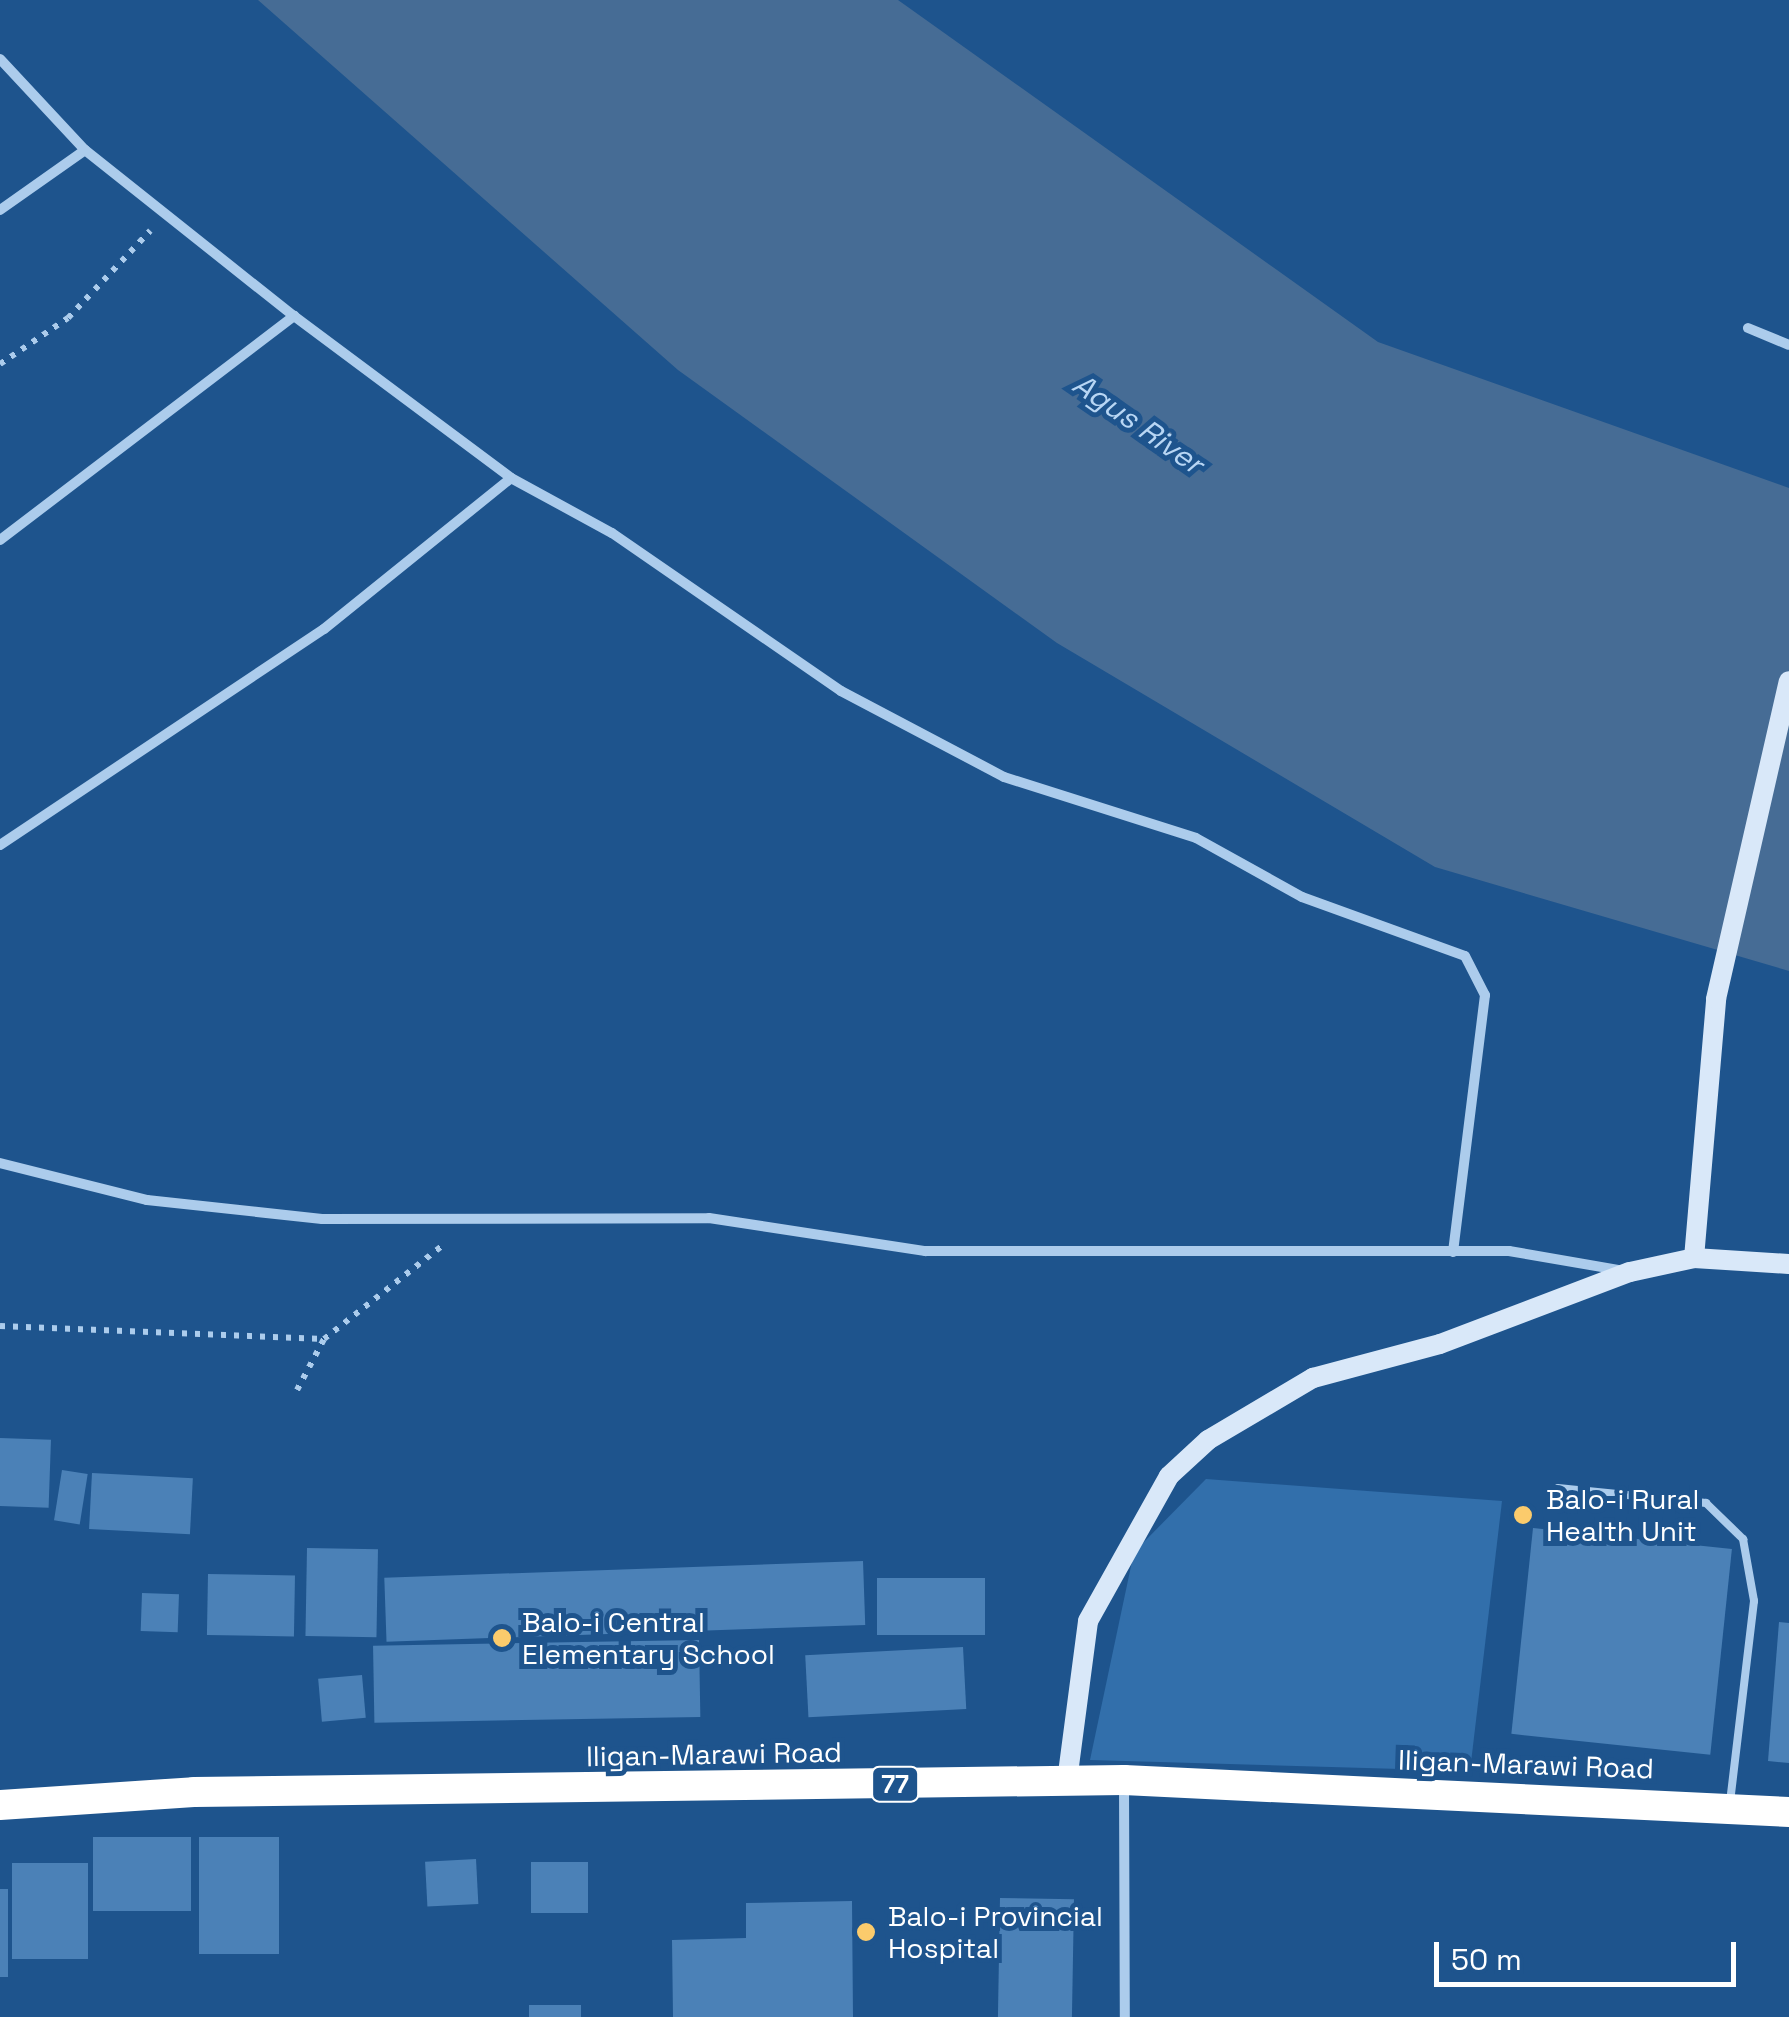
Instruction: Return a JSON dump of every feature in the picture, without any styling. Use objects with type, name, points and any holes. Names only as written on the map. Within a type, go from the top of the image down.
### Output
[{"type":"highway","name":"Iligan-Marawi Road","points":[[0,1804],[194,1792],[1124,1780],[1730,1804],[1789,1812]]},
{"type":"street","points":[[0,59],[85,150],[294,316],[511,478],[612,533],[842,691],[1004,777],[1196,838],[1302,898],[1465,956],[1484,996],[1453,1252]]},
{"type":"street","points":[[0,210],[85,150]]},
{"type":"street","points":[[0,540],[294,316]]},
{"type":"street","points":[[1748,328],[1789,345]]},
{"type":"street","points":[[0,845],[308,641],[511,478]]},
{"type":"street","points":[[1694,1258],[1716,999],[1789,681]]},
{"type":"street","points":[[0,1163],[147,1200],[322,1219],[500,1213],[708,1218],[925,1251],[1453,1252],[1570,1257],[1630,1272]]},
{"type":"street","points":[[1067,1781],[1088,1621],[1169,1476],[1208,1440],[1313,1378],[1440,1344],[1630,1272],[1694,1258],[1789,1264]]},
{"type":"street","points":[[1124,1780],[1125,2017]]},
{"type":"lane","points":[[1558,1488],[1706,1504],[1743,1539],[1754,1601],[1730,1804]]},
{"type":"path","points":[[0,364],[68,318],[164,216]]},
{"type":"path","points":[[297,1390],[324,1339],[439,1247],[500,1213]]},
{"type":"path","points":[[0,1326],[324,1339]]},
{"type":"shaded area","points":[[1206,1479],[1502,1501],[1470,1771],[1090,1760],[1134,1552]]},
{"type":"water","name":"Agus River","points":[[258,0],[898,0],[1378,342],[1789,488],[1789,971],[1435,867],[1057,643],[678,370]]},
{"type":"building","points":[[0,1438],[51,1440],[49,1508],[0,1506]]},
{"type":"building","points":[[62,1470],[88,1474],[80,1524],[54,1520]]},
{"type":"building","points":[[92,1473],[193,1478],[190,1534],[89,1529]]},
{"type":"building","points":[[1533,1528],[1732,1549],[1710,1755],[1511,1734]]},
{"type":"building","points":[[307,1548],[378,1549],[376,1637],[305,1636]]},
{"type":"building","points":[[863,1561],[865,1625],[387,1642],[384,1578]]},
{"type":"building","points":[[208,1574],[295,1576],[294,1637],[207,1635]]},
{"type":"building","points":[[877,1578],[985,1578],[985,1635],[877,1635]]},
{"type":"building","points":[[142,1593],[179,1594],[178,1632],[141,1631]]},
{"type":"building","points":[[1779,1622],[1789,1623],[1789,1763],[1768,1761]]},
{"type":"building","points":[[699,1640],[700,1717],[374,1723],[373,1646]]},
{"type":"building","points":[[963,1647],[966,1709],[808,1717],[805,1655]]},
{"type":"building","points":[[362,1675],[366,1718],[322,1722],[318,1679]]},
{"type":"building","points":[[93,1837],[191,1837],[191,1911],[93,1911]]},
{"type":"building","points":[[199,1837],[279,1837],[279,1954],[199,1954]]},
{"type":"building","points":[[476,1859],[478,1904],[427,1907],[425,1862]]},
{"type":"building","points":[[531,1862],[588,1862],[588,1913],[531,1913]]},
{"type":"building","points":[[12,1863],[88,1863],[88,1959],[12,1959]]},
{"type":"building","points":[[0,1889],[8,1889],[8,1977],[0,1977]]},
{"type":"building","points":[[1000,1898],[1074,1899],[1072,2017],[998,2017]]},
{"type":"building","points":[[852,1901],[853,2017],[673,2017],[672,1940],[746,1938],[746,1903]]},
{"type":"building","points":[[529,2005],[581,2005],[581,2017],[529,2017]]},
{"type":"place","name":"Balo-i Rural Health Unit","points":[[1523,1515]]},
{"type":"place","name":"Balo-i Central Elementary School","points":[[502,1638]]},
{"type":"place","name":"Balo-i Provincial Hospital","points":[[866,1932]]}]
